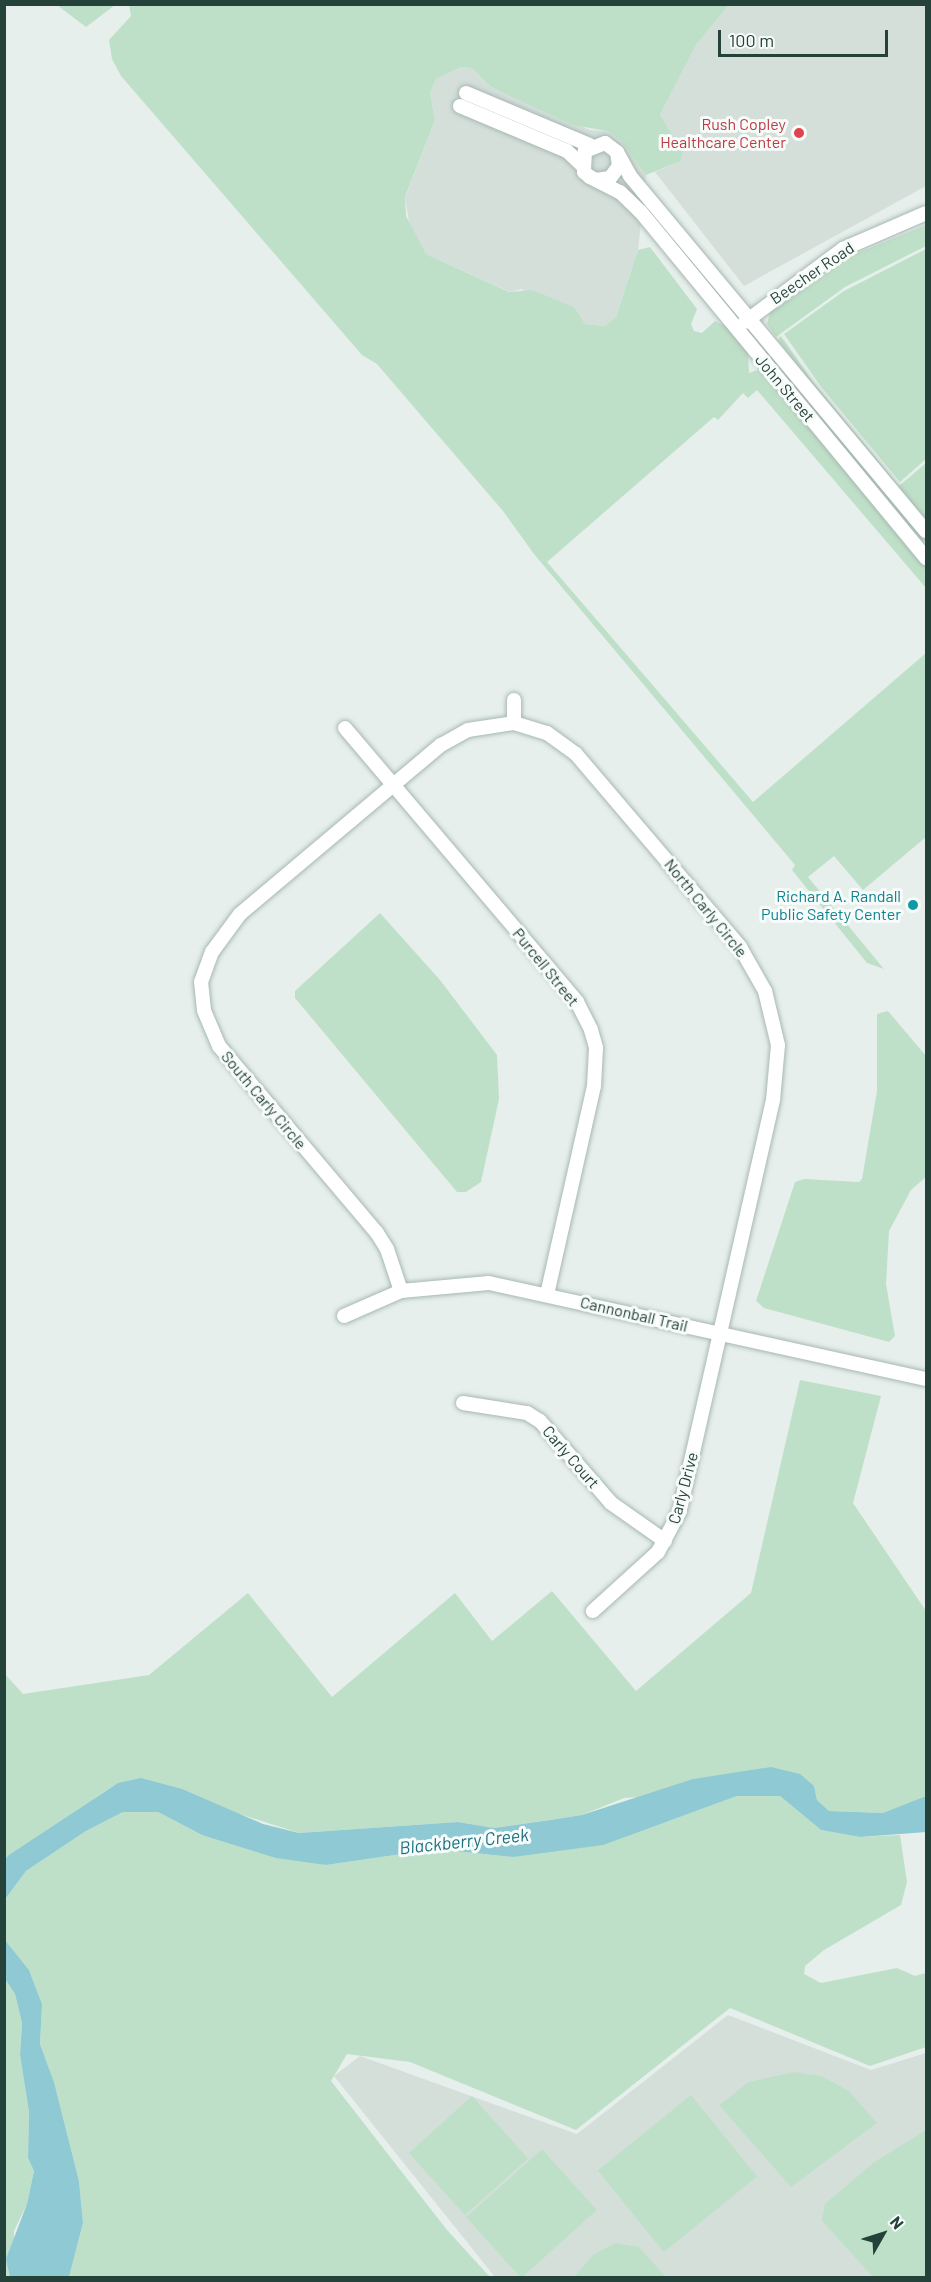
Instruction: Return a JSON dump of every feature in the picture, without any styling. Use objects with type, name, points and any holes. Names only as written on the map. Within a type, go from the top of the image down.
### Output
[{"type":"street","points":[[463,100],[591,145],[605,143],[617,152],[619,166],[614,175],[596,180],[567,151],[463,100]]},
{"type":"street","points":[[582,165],[591,145]]},
{"type":"street","name":"John Street","points":[[617,152],[656,207],[752,317],[927,531]]},
{"type":"street","name":"John Street","points":[[596,180],[620,192],[645,216],[927,558]]},
{"type":"street","points":[[645,216],[656,207]]},
{"type":"street","name":"Beecher Road","points":[[737,329],[843,249],[927,213]]},
{"type":"street","points":[[513,700],[514,723]]},
{"type":"street","name":"North Carly Circle","points":[[393,785],[453,737],[489,724],[514,723],[547,733],[576,754],[740,947],[765,992],[778,1045],[772,1100],[719,1334]]},
{"type":"street","name":"Purcell Street","points":[[345,729],[577,1002],[591,1032],[596,1057],[594,1086],[547,1294]]},
{"type":"street","name":"South Carly Circle","points":[[393,785],[240,914],[212,952],[204,968],[201,996],[219,1046],[377,1233],[387,1249],[402,1291]]},
{"type":"street","name":"Cannonball Trail","points":[[344,1316],[402,1291],[489,1284],[547,1294],[927,1379]]},
{"type":"street","name":"Carly Drive","points":[[593,1611],[647,1565],[665,1541],[680,1511],[719,1334]]},
{"type":"street","name":"Carly Court","points":[[463,1403],[527,1413],[540,1421],[605,1497],[665,1541]]},
{"type":"shaded area","name":"Rush Copley Healthcare Center","points":[[729,5],[926,5],[926,186],[744,286],[655,172],[681,161],[683,151],[660,115],[696,45]]},
{"type":"shaded area","points":[[461,67],[472,68],[491,87],[590,130],[606,131],[621,139],[646,175],[638,250],[616,317],[605,326],[584,324],[578,316],[521,289],[510,292],[426,254],[411,233],[405,198],[435,120],[430,93],[436,79]]},
{"type":"shaded area","points":[[728,2015],[871,2070],[926,2053],[926,2277],[495,2277],[334,2076],[360,2056],[577,2134]]},
{"type":"green space","points":[[57,5],[115,5],[86,27]]},
{"type":"green space","points":[[129,5],[729,5],[696,45],[660,115],[683,151],[681,161],[646,175],[621,140],[607,131],[573,125],[491,87],[472,68],[461,67],[436,79],[430,93],[435,120],[405,197],[406,216],[426,254],[509,292],[532,290],[574,307],[585,324],[605,326],[616,317],[638,250],[650,247],[697,309],[691,324],[694,331],[702,333],[715,321],[727,327],[748,352],[749,373],[761,369],[787,397],[926,565],[926,588],[757,390],[748,398],[743,393],[718,420],[714,417],[547,562],[753,802],[926,653],[926,837],[863,890],[834,856],[808,877],[884,969],[867,963],[792,870],[795,865],[534,554],[503,511],[377,364],[362,355],[121,76],[112,59],[109,40],[131,16]]},
{"type":"green space","points":[[926,225],[926,246],[845,287],[776,337],[767,324],[770,313],[851,256]]},
{"type":"green space","points":[[926,249],[926,459],[900,482],[822,388],[784,334],[844,291]]},
{"type":"green space","points":[[781,336],[813,382],[899,486],[926,463],[926,524],[816,390],[778,340]]},
{"type":"green space","points":[[776,359],[815,405],[811,408],[772,362]]},
{"type":"green space","points":[[818,408],[926,537],[923,542],[813,412]]},
{"type":"green space","points":[[380,913],[440,980],[497,1055],[499,1099],[481,1182],[466,1192],[457,1192],[295,998],[295,991]]},
{"type":"green space","points":[[888,1011],[926,1056],[926,1177],[911,1190],[889,1231],[886,1284],[895,1336],[889,1342],[764,1308],[756,1301],[795,1182],[804,1179],[859,1182],[862,1179],[877,1091],[877,1014]]},
{"type":"green space","points":[[800,1380],[881,1396],[853,1503],[926,1611],[926,1796],[884,1813],[829,1811],[817,1800],[814,1786],[624,1798],[582,1815],[494,1828],[458,1822],[299,1833],[224,1809],[113,1786],[5,1859],[4,1673],[23,1694],[149,1675],[248,1593],[332,1697],[455,1593],[492,1641],[552,1591],[636,1691],[751,1593]]},
{"type":"green space","points":[[737,1796],[780,1796],[821,1830],[860,1837],[900,1835],[907,1882],[901,1905],[824,1950],[805,1966],[804,1974],[821,1983],[897,1968],[915,1976],[926,1973],[926,2047],[870,2066],[730,2008],[576,2130],[410,2062],[347,2054],[331,2081],[447,2230],[490,2277],[69,2277],[83,2223],[79,2181],[54,2082],[40,2044],[42,2004],[29,1970],[5,1940],[4,1899],[26,1871],[86,1831],[123,1812],[158,1812],[202,1835],[326,1865],[436,1849],[513,1857],[671,1820]]},
{"type":"green space","points":[[5,1979],[15,1994],[22,2023],[20,2055],[29,2112],[28,2158],[34,2171],[27,2204],[14,2231],[16,2277],[5,2277]]},
{"type":"green space","points":[[794,2072],[821,2076],[849,2091],[877,2123],[791,2187],[719,2105],[749,2082]]},
{"type":"green space","points":[[691,2095],[757,2177],[664,2252],[598,2171]]},
{"type":"green space","points":[[472,2096],[528,2158],[465,2215],[409,2153]]},
{"type":"green space","points":[[926,2130],[926,2277],[873,2277],[822,2221],[825,2204],[873,2163]]},
{"type":"green space","points":[[542,2149],[597,2210],[521,2278],[466,2217]]},
{"type":"green space","points":[[615,2243],[639,2247],[666,2277],[574,2277],[593,2255]]},
{"type":"water","name":"Blackberry Creek","points":[[771,1767],[800,1774],[814,1786],[817,1800],[829,1811],[883,1813],[926,1796],[926,1832],[860,1837],[821,1830],[780,1796],[737,1796],[603,1845],[513,1857],[436,1849],[326,1865],[276,1858],[202,1835],[158,1812],[123,1812],[86,1831],[26,1871],[5,1899],[5,1859],[9,1855],[118,1783],[141,1778],[182,1789],[263,1824],[299,1833],[458,1822],[494,1828],[582,1815],[693,1779]]},
{"type":"water","points":[[5,1940],[29,1970],[42,2004],[40,2044],[54,2082],[79,2181],[83,2223],[69,2277],[10,2277],[6,2259],[27,2204],[34,2171],[28,2158],[29,2112],[20,2055],[22,2023],[15,1994],[5,1979]]},
{"type":"place","name":"Rush Copley Healthcare Center","points":[[799,133]]},
{"type":"place","name":"Richard A. Randall Public Safety Center","points":[[913,905]]}]
